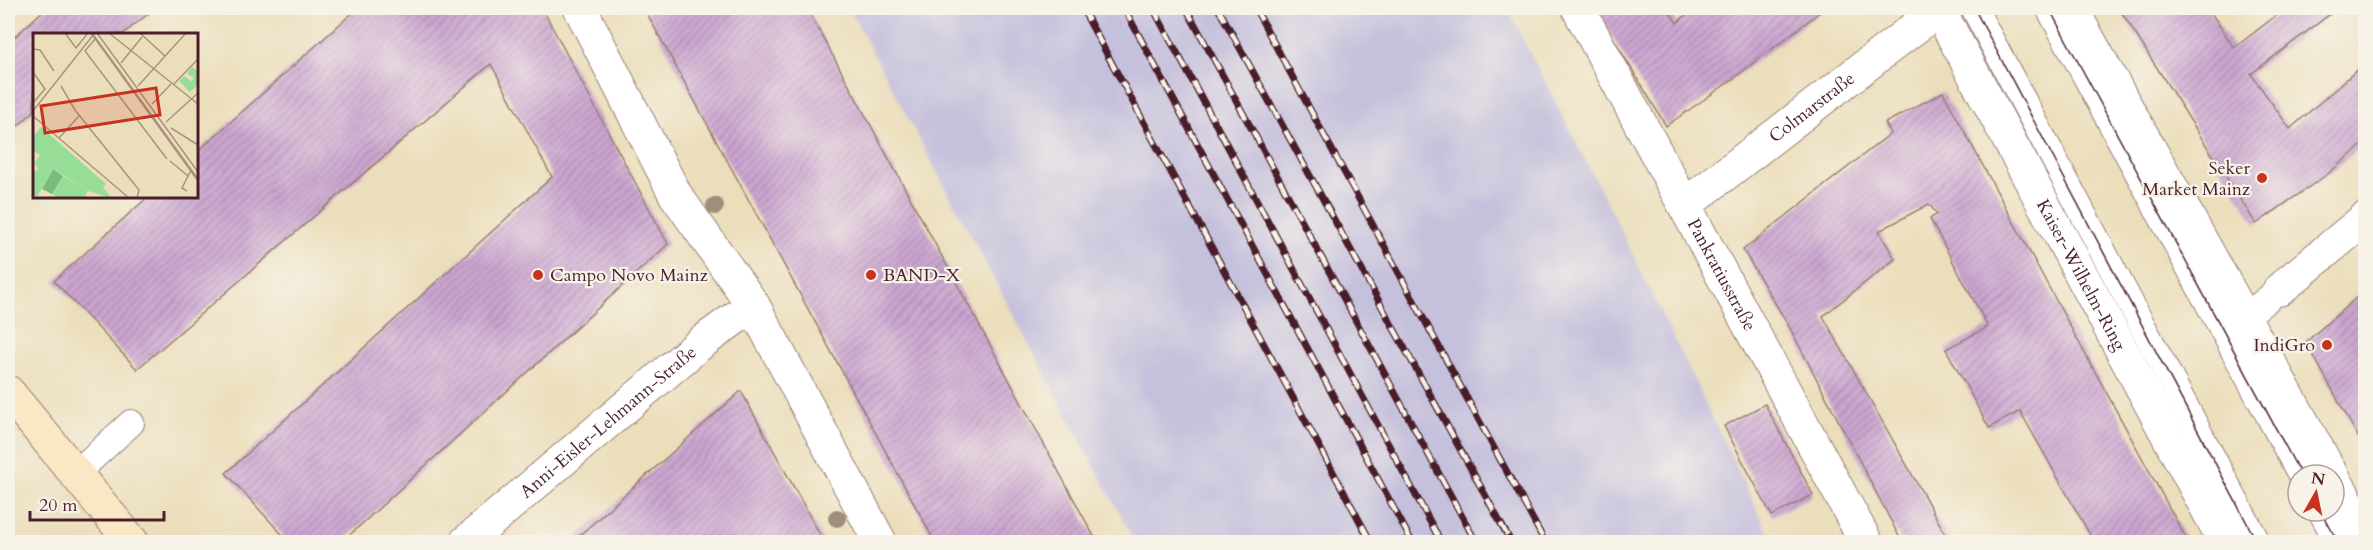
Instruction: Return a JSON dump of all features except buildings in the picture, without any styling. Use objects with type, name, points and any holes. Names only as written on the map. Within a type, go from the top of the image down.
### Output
[{"type":"main road","points":[[8,392],[132,543]]},
{"type":"street","points":[[580,8],[675,194],[753,305],[880,543]]},
{"type":"street","name":"Pankratiusstraße","points":[[1578,8],[1866,543]]},
{"type":"street","name":"Colmarstraße","points":[[1685,205],[1939,8]]},
{"type":"street","name":"Kaiser-Wilhelm-Ring","points":[[1939,8],[2225,543]]},
{"type":"street","points":[[2071,8],[2326,463]]},
{"type":"street","points":[[2280,289],[2366,218]]},
{"type":"street","name":"Anni-Eisler-Lehmann-Straße","points":[[466,543],[688,353],[753,305]]},
{"type":"street","points":[[2346,499],[2366,535]]},
{"type":"lane","name":"Kaiser-Wilhelm-Ring","points":[[1974,8],[2257,543]]},
{"type":"lane","points":[[2049,8],[2295,463]]},
{"type":"lane","points":[[2245,317],[2280,289]]},
{"type":"lane","points":[[75,474],[131,423]]},
{"type":"lane","points":[[2327,523],[2338,543]]},
{"type":"shaded area","points":[[849,8],[1507,8],[1614,216],[1773,542],[1135,542]]},
{"type":"tram line","points":[[1974,8],[2257,542]]},
{"type":"tram line","points":[[2049,8],[2295,463]]},
{"type":"tram line","points":[[2328,523],[2338,542]]},
{"type":"railway","points":[[1082,8],[1371,542]]},
{"type":"railway","points":[[1124,8],[1412,542]]},
{"type":"railway","points":[[1153,8],[1441,542]]},
{"type":"railway","points":[[1186,8],[1476,542]]},
{"type":"railway","points":[[1218,8],[1511,542]]},
{"type":"railway","points":[[1255,8],[1545,542]]},
{"type":"place","name":"Seker Market Mainz","points":[[2262,178]]},
{"type":"place","name":"Campo Novo Mainz","points":[[538,275]]},
{"type":"place","name":"BAND-X","points":[[871,275]]},
{"type":"place","name":"IndiGro","points":[[2327,345]]}]
